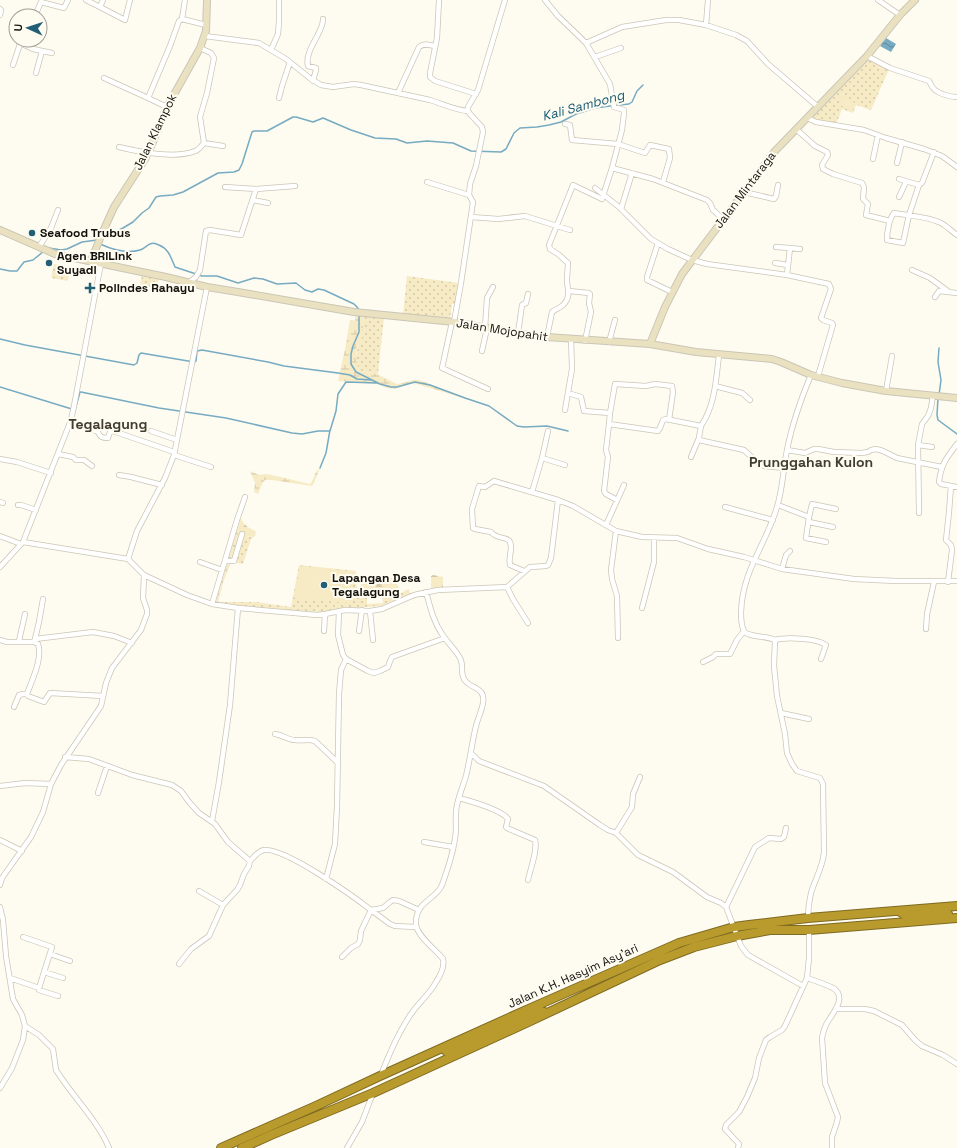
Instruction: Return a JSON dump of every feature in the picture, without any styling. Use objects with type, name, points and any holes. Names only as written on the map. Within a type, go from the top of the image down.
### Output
[{"type":"highway","name":"Jalan K.H. Hasyim Asy'ari","points":[[221,1148],[672,946],[707,934],[734,927],[761,923],[957,907]]},
{"type":"highway","points":[[957,907],[952,911],[957,913]]},
{"type":"highway","points":[[898,911],[902,915],[906,916],[948,914],[949,917],[943,920]]},
{"type":"highway","name":"Jalan K.H. Hasyim Asy'ari","points":[[242,1148],[373,1093],[660,960],[694,947],[737,936],[770,930],[809,930],[957,918]]},
{"type":"highway","points":[[496,1024],[490,1029],[492,1032],[538,1011],[547,1013]]},
{"type":"highway","points":[[440,1049],[445,1051],[450,1050],[488,1035],[489,1038],[485,1042]]},
{"type":"street","points":[[38,8],[41,2],[64,8],[68,0]]},
{"type":"street","points":[[86,0],[125,20],[130,0]]},
{"type":"street","points":[[100,7],[103,0]]},
{"type":"street","points":[[148,98],[179,21],[182,19],[185,0]]},
{"type":"street","name":"Jalan Klampok","points":[[92,261],[97,245],[114,207],[148,152],[167,107],[200,48],[205,36],[206,0]]},
{"type":"street","points":[[271,50],[278,34],[279,0]]},
{"type":"street","points":[[439,0],[439,22],[430,73],[432,79],[476,94]]},
{"type":"street","points":[[468,111],[468,107],[476,94],[481,79],[505,0]]},
{"type":"street","points":[[545,0],[558,16],[586,43],[610,84],[614,105],[623,109],[624,111],[622,130],[602,199],[573,185],[556,226],[549,247],[568,263],[567,280],[570,291],[563,305],[552,312],[547,337]]},
{"type":"street","points":[[706,25],[708,0]]},
{"type":"street","points":[[878,0],[900,15]]},
{"type":"street","name":"Jalan Mintaraga","points":[[650,344],[672,292],[682,274],[774,151],[817,106],[840,85],[867,56],[900,15],[915,0]]},
{"type":"street","points":[[0,9],[0,15]]},
{"type":"street","points":[[182,19],[206,25]]},
{"type":"street","points":[[313,81],[316,68],[308,66],[308,63],[313,43],[323,26],[323,19]]},
{"type":"street","points":[[586,43],[622,27],[666,20],[679,20],[706,25],[736,35],[747,41],[768,64],[817,106]]},
{"type":"street","points":[[205,36],[259,43],[290,62],[313,81],[321,85],[357,84],[441,103],[456,110],[468,111],[482,126],[483,129],[479,152],[470,184],[469,194],[473,202],[471,217],[453,322],[442,369],[488,389]]},
{"type":"street","points":[[398,93],[419,47],[422,45],[435,46]]},
{"type":"street","points":[[13,66],[19,48]]},
{"type":"street","points":[[32,48],[52,53]]},
{"type":"street","points":[[200,48],[211,53],[214,58],[207,93],[200,117],[204,143]]},
{"type":"street","points":[[595,57],[621,48]]},
{"type":"street","points":[[36,73],[42,51]]},
{"type":"street","points":[[867,56],[890,68],[929,81],[933,89],[937,91],[950,96],[957,96]]},
{"type":"street","points":[[279,98],[290,62]]},
{"type":"street","points":[[104,78],[167,107]]},
{"type":"street","points":[[807,118],[816,122],[861,129],[934,152],[957,167]]},
{"type":"street","points":[[565,124],[570,125],[572,140],[618,144],[645,153],[650,145],[669,149],[670,158],[663,182]]},
{"type":"street","points":[[796,129],[815,146],[828,153],[828,156],[822,164],[823,169],[833,174],[862,183],[864,187],[863,200],[868,204],[867,215],[890,221]]},
{"type":"street","points":[[873,159],[878,135]]},
{"type":"street","points":[[897,163],[902,142]]},
{"type":"street","points":[[204,143],[223,146]]},
{"type":"street","points":[[119,147],[138,152],[166,155],[186,154],[196,151],[204,143]]},
{"type":"street","points":[[934,152],[924,181],[919,185],[909,215],[903,243],[887,239],[890,221],[894,212],[909,215],[928,218],[944,225],[950,231],[957,234]]},
{"type":"street","points":[[612,168],[663,182],[690,192],[709,201],[713,210],[723,219]]},
{"type":"street","points":[[622,209],[632,173]]},
{"type":"street","points":[[899,179],[919,185]]},
{"type":"street","points":[[427,182],[469,194]]},
{"type":"street","points":[[899,197],[906,182]]},
{"type":"street","points":[[744,192],[774,199],[778,185]]},
{"type":"street","points":[[225,187],[256,189],[296,186]]},
{"type":"street","points":[[595,188],[622,209],[646,234],[658,243],[692,260],[707,264],[787,275],[828,284],[831,289],[821,318],[832,323],[833,325],[818,376]]},
{"type":"street","points":[[188,283],[198,275],[202,262],[206,231],[210,230],[241,235],[256,189]]},
{"type":"street","points":[[253,200],[268,203]]},
{"type":"street","points":[[0,230],[40,247],[51,228],[58,210]]},
{"type":"street","points":[[471,217],[498,218],[525,216],[570,230]]},
{"type":"street","points":[[658,243],[647,279],[648,281],[672,292]]},
{"type":"street","points":[[776,246],[800,249]]},
{"type":"street","name":"Jalan Mojopahit","points":[[40,247],[57,255],[102,263],[206,287],[354,312],[453,322],[547,337],[650,344],[719,355],[772,359],[811,374],[842,383],[886,391],[957,398]]},
{"type":"street","points":[[787,275],[790,248]]},
{"type":"street","points":[[0,567],[22,543],[70,423],[102,263]]},
{"type":"street","points":[[775,263],[788,265]]},
{"type":"street","points":[[912,270],[930,278],[950,292]]},
{"type":"street","points":[[128,558],[137,531],[170,468],[177,440],[206,287]]},
{"type":"street","points":[[482,351],[486,328],[488,298],[493,287]]},
{"type":"street","points":[[570,291],[590,294],[589,303],[591,312],[585,340]]},
{"type":"street","points":[[935,298],[939,291],[957,293]]},
{"type":"street","points":[[518,333],[522,305],[526,303],[528,294]]},
{"type":"street","points":[[609,342],[615,320]]},
{"type":"street","points":[[564,410],[572,369],[571,339]]},
{"type":"street","points":[[691,457],[699,438],[701,426],[711,406],[719,355]]},
{"type":"street","points":[[886,391],[892,356]]},
{"type":"street","points":[[811,374],[796,412],[787,450],[778,505],[746,582],[743,593],[741,619],[744,631],[747,634],[767,637],[775,640],[781,638],[791,638],[822,642],[826,645],[821,659]]},
{"type":"street","points":[[617,500],[604,492],[608,459],[606,450],[614,385],[617,383],[646,386],[655,384],[673,387],[669,420]]},
{"type":"street","points":[[715,386],[742,393],[750,400]]},
{"type":"street","points":[[568,393],[581,397],[584,411],[610,413]]},
{"type":"street","points":[[919,513],[918,445],[922,424],[930,412],[933,395]]},
{"type":"street","points":[[609,424],[658,431],[663,420],[701,426]]},
{"type":"street","points":[[70,423],[96,431],[100,437],[103,438],[108,438],[110,432],[114,431],[211,467]]},
{"type":"street","points":[[151,431],[177,440]]},
{"type":"street","points":[[532,492],[548,431]]},
{"type":"street","points":[[699,438],[701,440],[744,450],[759,464],[764,466],[784,468]]},
{"type":"street","points":[[957,444],[944,461],[940,477],[940,483],[957,487]]},
{"type":"street","points":[[918,445],[932,447]]},
{"type":"street","points":[[787,450],[805,452],[818,449],[834,452],[861,453],[876,449],[897,458],[942,467]]},
{"type":"street","points":[[58,454],[72,457],[76,460],[84,460],[92,466]]},
{"type":"street","points":[[542,458],[565,465]]},
{"type":"street","points":[[0,459],[17,462],[51,472]]},
{"type":"street","points":[[119,475],[162,485]]},
{"type":"street","points":[[524,571],[510,565],[511,546],[508,539],[495,536],[491,532],[473,528],[472,509],[478,487],[485,487],[494,481],[574,506],[616,531],[642,537],[677,538],[708,549],[754,560],[782,569],[854,579],[934,582],[957,581]]},
{"type":"street","points":[[606,525],[624,485]]},
{"type":"street","points":[[948,582],[952,550],[951,545],[946,538],[951,486]]},
{"type":"street","points":[[212,604],[245,496]]},
{"type":"street","points":[[0,536],[22,543],[128,558],[144,575],[187,595],[212,604],[238,608],[317,615],[345,610],[382,609],[406,598],[426,592],[446,589],[507,587],[524,571],[533,566],[546,566],[550,562],[558,500]]},
{"type":"street","points":[[826,542],[806,538],[812,504],[836,509]]},
{"type":"street","points":[[18,505],[36,510]]},
{"type":"street","points":[[778,505],[809,517]]},
{"type":"street","points":[[725,507],[773,520]]},
{"type":"street","points":[[809,522],[832,527]]},
{"type":"street","points":[[616,531],[611,570],[617,596],[618,638]]},
{"type":"street","points":[[225,561],[234,561],[242,534]]},
{"type":"street","points":[[642,608],[654,562],[654,538]]},
{"type":"street","points":[[782,569],[786,555],[790,551]]},
{"type":"street","points":[[200,562],[222,570]]},
{"type":"street","points":[[0,885],[2,878],[31,837],[43,812],[51,784],[65,757],[101,706],[106,683],[112,668],[141,630],[147,614],[143,598],[144,575]]},
{"type":"street","points":[[926,629],[934,582]]},
{"type":"street","points":[[507,587],[528,623]]},
{"type":"street","points":[[380,1076],[397,1039],[416,1006],[433,988],[444,963],[443,959],[423,938],[416,927],[417,916],[419,910],[425,902],[440,889],[445,875],[456,830],[455,813],[471,753],[476,725],[483,703],[482,693],[466,681],[462,673],[460,659],[440,632],[434,619],[426,592]]},
{"type":"street","points":[[34,641],[43,599]]},
{"type":"street","points":[[212,821],[220,782],[230,705],[232,666],[238,608]]},
{"type":"street","points":[[359,631],[362,610]]},
{"type":"street","points":[[370,610],[373,640]]},
{"type":"street","points":[[339,612],[338,635],[343,655],[346,659],[374,673],[388,667],[392,657],[445,638]]},
{"type":"street","points":[[19,641],[26,614]]},
{"type":"street","points":[[324,630],[325,614]]},
{"type":"street","points":[[703,662],[716,654],[730,654],[737,640],[744,631]]},
{"type":"street","points":[[0,640],[7,642],[34,641],[93,632],[110,635],[132,643]]},
{"type":"street","points":[[775,640],[774,666],[777,696],[785,734],[787,753],[797,771],[820,778],[823,784],[823,863],[811,892],[808,918]]},
{"type":"street","points":[[27,694],[38,660],[38,644],[34,641]]},
{"type":"street","points":[[326,879],[335,844],[339,688],[341,670],[346,659]]},
{"type":"street","points":[[14,707],[19,695],[23,694],[27,694],[44,702],[50,693],[103,696]]},
{"type":"street","points":[[781,713],[809,719]]},
{"type":"street","points":[[275,734],[282,735],[289,739],[315,741],[338,763]]},
{"type":"street","points":[[471,753],[479,761],[544,786],[608,830],[616,833],[638,855],[673,872],[707,897],[721,903],[726,907],[741,946],[748,955],[803,986]]},
{"type":"street","points":[[65,757],[89,759],[138,776],[172,785],[181,791],[199,813],[212,821],[220,829],[228,842],[250,862]]},
{"type":"street","points":[[98,793],[107,766]]},
{"type":"street","points":[[616,833],[632,807],[633,793],[640,777]]},
{"type":"street","points":[[0,786],[25,783],[51,784]]},
{"type":"street","points":[[459,798],[503,814],[508,819],[506,827],[535,840],[536,849],[528,880]]},
{"type":"street","points":[[726,907],[755,847],[769,838],[781,839],[784,837],[786,828]]},
{"type":"street","points":[[0,840],[22,851]]},
{"type":"street","points":[[424,842],[453,847]]},
{"type":"street","points":[[179,964],[191,949],[209,936],[223,905],[237,890],[250,862],[262,850],[274,851],[294,859],[326,879],[390,924],[395,926],[416,927]]},
{"type":"street","points":[[199,891],[223,905]]},
{"type":"street","points":[[371,910],[383,908],[393,900],[399,901],[419,910]]},
{"type":"street","points":[[0,907],[4,920],[12,999],[22,1015],[25,1026],[23,1040],[12,1068],[0,1088]]},
{"type":"street","points":[[342,957],[358,944],[361,931],[371,910]]},
{"type":"street","points":[[738,1148],[739,1144],[725,1130],[726,1125],[739,1112],[756,1078],[759,1058],[766,1040],[782,1030],[785,1026],[807,978],[810,958],[809,930]]},
{"type":"street","points":[[23,938],[52,947],[39,988]]},
{"type":"street","points":[[50,954],[70,961]]},
{"type":"street","points":[[44,972],[63,978]]},
{"type":"street","points":[[10,978],[58,996]]},
{"type":"street","points":[[807,978],[834,989],[840,997],[836,1009],[827,1023],[822,1044],[826,1088],[838,1117],[832,1137],[832,1148]]},
{"type":"street","points":[[836,1009],[865,1009],[874,1011],[902,1025],[922,1046],[943,1055],[957,1064]]},
{"type":"street","points":[[25,1026],[39,1035],[53,1049],[56,1070],[99,1128],[109,1148]]},
{"type":"street","points":[[347,1148],[362,1122],[373,1093]]},
{"type":"green space","points":[[867,57],[889,69],[871,110],[856,105],[853,113],[842,109],[836,124],[823,123],[815,119],[813,116]]},
{"type":"green space","points":[[841,97],[854,102],[852,109],[839,105]]},
{"type":"green space","points":[[54,264],[70,267],[68,281],[51,278]]},
{"type":"green space","points":[[142,274],[159,278],[157,288],[140,285]]},
{"type":"green space","points":[[407,276],[459,283],[455,304],[452,304],[450,319],[403,315]]},
{"type":"green space","points":[[356,315],[364,315],[362,338],[357,347],[356,354],[357,365],[360,371],[377,374],[397,384],[419,380],[480,403],[412,383],[394,389],[377,384],[338,381],[350,320],[355,321]]},
{"type":"green space","points":[[364,315],[384,317],[378,374],[360,371],[356,359]]},
{"type":"green space","points":[[320,468],[312,486],[265,480],[258,494],[254,492],[255,483],[250,471],[259,475],[272,475],[310,484],[316,472]]},
{"type":"green space","points":[[241,518],[243,523],[256,531],[255,536],[244,537],[236,534]]},
{"type":"green space","points":[[236,534],[246,537],[255,536],[251,539],[243,564],[231,562],[218,602],[256,602],[291,607],[299,565],[356,571],[358,593],[367,592],[367,604],[383,603],[382,592],[384,592],[389,599],[409,589],[410,594],[380,606],[341,609],[325,612],[215,604]]},
{"type":"green space","name":"Lapangan Desa Tegalagung","points":[[300,566],[354,572],[349,603],[294,598]]},
{"type":"green space","points":[[361,576],[397,578],[397,584],[401,593],[389,599],[386,597],[384,592],[365,593],[360,583]]},
{"type":"green space","points":[[431,576],[443,577],[443,587],[431,588]]},
{"type":"water","points":[[886,38],[896,44],[891,52],[880,46]]},
{"type":"waterway","name":"Kali Sambong","points":[[101,239],[133,222],[149,208],[156,197],[183,192],[218,173],[234,172],[239,170],[252,132],[267,131],[293,117],[313,122],[323,118],[375,138],[396,139],[407,143],[427,141],[453,143],[471,151],[501,152],[506,149],[514,133],[520,128],[537,127],[561,122],[576,114],[595,108],[629,104],[632,102],[637,91],[643,85]]},
{"type":"waterway","name":"Kali Sambong","points":[[49,248],[61,250],[67,249],[82,242],[97,240]]},
{"type":"waterway","points":[[100,244],[114,249],[135,251],[155,243],[167,251],[175,267],[202,276],[217,276],[238,283],[254,278],[263,279],[277,284],[296,283],[305,290],[312,292],[318,289],[324,290],[354,304],[359,310]]},
{"type":"waterway","name":"Kali Sambong","points":[[0,269],[17,271],[24,262],[33,260],[44,251]]},
{"type":"waterway","points":[[359,314],[359,332],[351,354],[351,364],[356,372],[380,384],[391,387],[397,387],[415,382],[430,385],[489,406],[517,426],[547,426],[568,431]]},
{"type":"waterway","points":[[0,339],[134,365],[137,363],[141,353],[194,362],[196,361],[197,351],[202,350],[284,366],[350,375],[357,379],[371,380]]},
{"type":"waterway","points":[[939,348],[938,362],[941,380],[939,395]]},
{"type":"waterway","points":[[0,387],[75,410],[81,392],[159,408],[226,418],[302,434],[318,431],[330,431],[336,411],[338,394],[346,382],[378,383]]},
{"type":"waterway","points":[[938,398],[938,420],[957,434]]},
{"type":"waterway","points":[[320,468],[326,453],[330,430]]},
{"type":"place","name":"Seafood Trubus","points":[[32,233]]},
{"type":"place","name":"Agen BRILink Suyadi","points":[[49,263]]},
{"type":"place","name":"Polindes Rahayu","points":[[90,288]]},
{"type":"place","name":"Lapangan Desa Tegalagung","points":[[324,585]]},
{"type":"district","name":"Tegalagung","points":[[108,424]]},
{"type":"district","name":"Prunggahan Kulon","points":[[811,462]]}]
